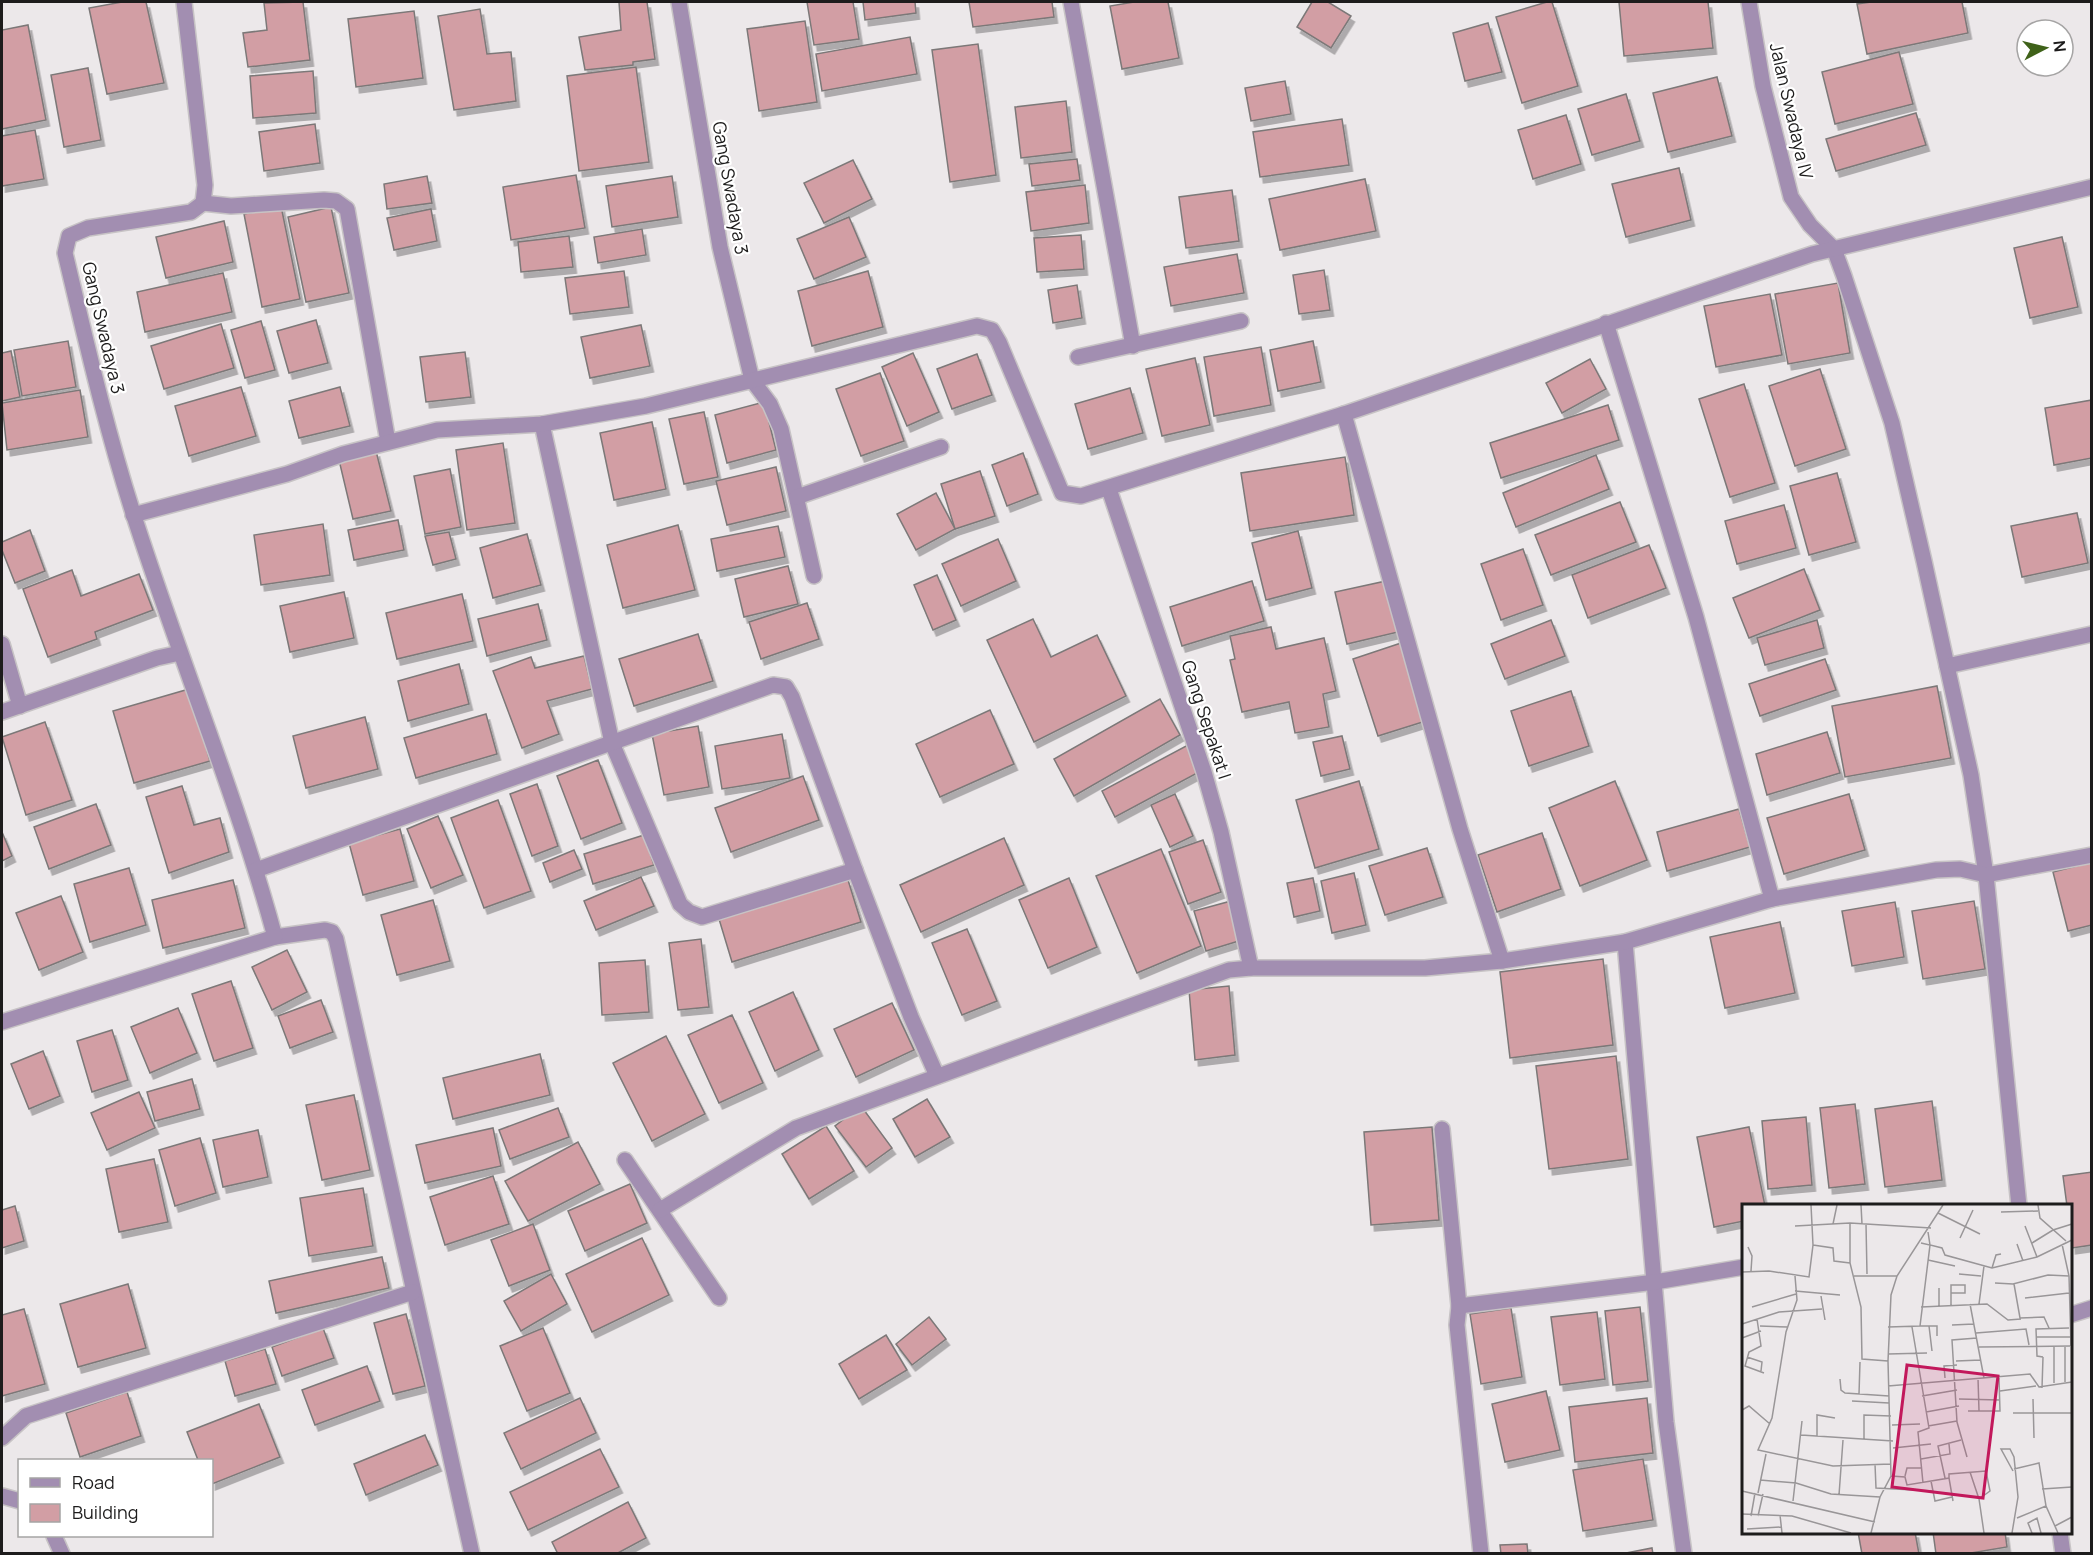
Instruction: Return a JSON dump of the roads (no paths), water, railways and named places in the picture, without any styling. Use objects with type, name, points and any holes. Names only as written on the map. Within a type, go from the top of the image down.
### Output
[{"type":"street","points":[[184,2],[205,185],[203,203],[231,206],[324,200],[336,201],[347,209],[388,442]]},
{"type":"street","name":"Gang Swadaya 3","points":[[679,2],[720,247],[752,380]]},
{"type":"street","points":[[1071,2],[1133,346]]},
{"type":"street","name":"Jalan Swadaya IV","points":[[1749,2],[1763,86],[1791,197],[1810,225],[1834,249]]},
{"type":"street","points":[[275,937],[256,870],[134,515],[286,474],[343,454],[437,430],[542,424],[646,406],[977,326],[992,330],[1062,493],[1081,496],[1110,489],[1344,414],[1606,323],[1834,249],[2091,187]]},
{"type":"street","name":"Gang Swadaya 3","points":[[134,515],[100,404],[65,244],[69,236],[88,228],[191,212],[203,203]]},
{"type":"street","points":[[1834,249],[1892,423],[1971,775],[1986,875],[2019,1204]]},
{"type":"street","points":[[1078,357],[1241,321]]},
{"type":"street","points":[[1606,323],[1696,617],[1772,899]]},
{"type":"street","points":[[752,380],[770,404],[781,429],[814,576]]},
{"type":"street","points":[[1344,414],[1460,829],[1502,961]]},
{"type":"street","points":[[542,424],[612,743],[680,904],[689,912],[702,917],[855,870]]},
{"type":"street","points":[[797,497],[940,447]]},
{"type":"street","name":"Gang Sepakat I","points":[[1110,489],[1204,772],[1221,831],[1251,968]]},
{"type":"street","points":[[1947,666],[2091,634]]},
{"type":"street","points":[[2,644],[20,706]]},
{"type":"street","points":[[2,712],[157,658],[180,653]]},
{"type":"street","points":[[256,870],[773,685],[786,687],[792,697],[911,1017],[937,1076]]},
{"type":"street","points":[[660,1210],[796,1128],[1229,970],[1425,968],[1502,961],[1625,942],[1772,899],[1936,870],[1960,869],[1986,875],[2091,855]]},
{"type":"street","points":[[2,1023],[275,937],[324,930],[332,932],[336,939],[472,1554]]},
{"type":"street","points":[[1625,942],[1666,1422],[1684,1554]]},
{"type":"street","points":[[1442,1129],[1459,1306],[1457,1325],[1481,1554]]},
{"type":"street","points":[[625,1160],[719,1298]]},
{"type":"street","points":[[1459,1306],[1655,1282],[1742,1267]]},
{"type":"street","points":[[2,1438],[26,1416],[413,1292]]},
{"type":"street","points":[[2072,1314],[2091,1308]]},
{"type":"street","points":[[2,1496],[18,1500]]},
{"type":"street","points":[[2060,1534],[2063,1554]]},
{"type":"street","points":[[54,1537],[62,1554]]}]
